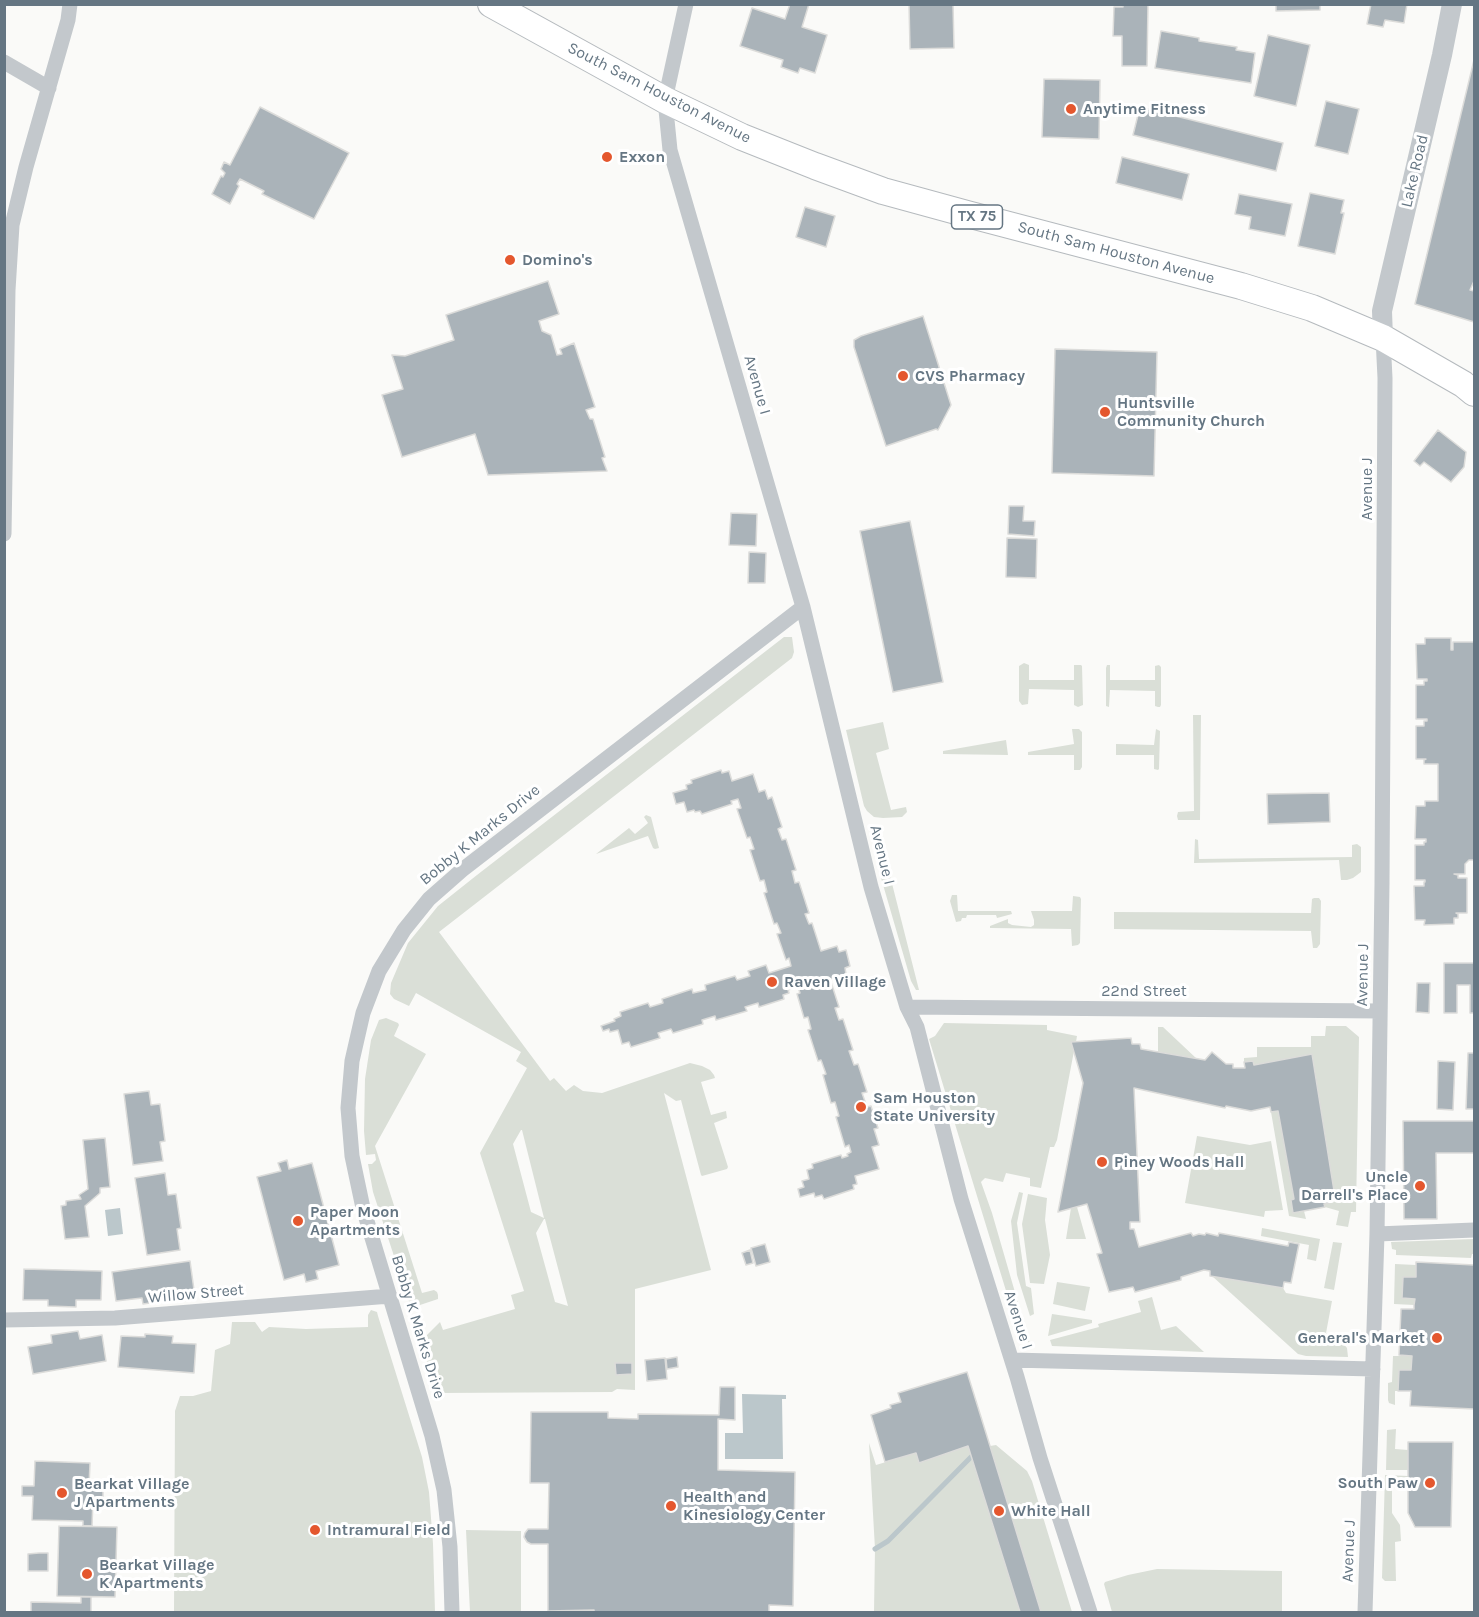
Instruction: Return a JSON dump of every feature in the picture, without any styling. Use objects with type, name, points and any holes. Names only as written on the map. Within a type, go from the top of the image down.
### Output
[{"type":"main road","name":"South Sam Houston Avenue","points":[[491,4],[665,100],[742,137],[815,166],[883,191],[1241,286],[1312,308],[1383,338],[1474,393]]},
{"type":"street","points":[[4,534],[8,290],[12,225],[68,20],[70,4]]},
{"type":"street","name":"Avenue I","points":[[686,4],[665,100],[670,150],[803,608],[871,886],[907,1007],[917,1027],[961,1199],[1012,1360],[1040,1458],[1090,1612]]},
{"type":"street","name":"Lake Road","points":[[1383,338],[1382,311],[1442,56],[1452,4]]},
{"type":"street","points":[[4,62],[49,88]]},
{"type":"street","name":"Avenue J","points":[[1365,1612],[1377,1234],[1385,533],[1383,338]]},
{"type":"street","name":"Bobby K Marks Drive","points":[[452,1612],[450,1547],[444,1490],[432,1436],[363,1208],[352,1156],[348,1108],[352,1061],[363,1013],[380,971],[404,930],[429,898],[462,870],[803,608]]},
{"type":"street","name":"22nd Street","points":[[907,1007],[1380,1011]]},
{"type":"street","points":[[1377,1234],[1474,1230]]},
{"type":"street","name":"Willow Street","points":[[4,1320],[115,1318],[390,1296]]},
{"type":"street","points":[[1012,1360],[1372,1369]]},
{"type":"shaded area","points":[[784,637],[792,637],[794,652],[792,658],[439,932],[550,1081],[554,1078],[566,1091],[574,1085],[583,1091],[602,1093],[690,1063],[710,1070],[714,1075],[715,1078],[701,1082],[711,1115],[726,1111],[727,1118],[714,1123],[727,1169],[701,1175],[681,1100],[676,1101],[664,1093],[711,1270],[635,1289],[635,1390],[440,1393],[435,1390],[421,1341],[440,1322],[443,1330],[515,1309],[511,1295],[524,1291],[480,1153],[527,1068],[516,1061],[521,1052],[416,993],[409,1006],[394,999],[390,994],[391,983],[408,943],[438,906]],"holes":[[[522,1130],[544,1218],[531,1212],[513,1144]],[[545,1219],[568,1306],[555,1302],[536,1233]]]},
{"type":"shaded area","points":[[1024,663],[1029,665],[1029,680],[1074,680],[1074,665],[1081,665],[1083,705],[1078,707],[1074,705],[1074,690],[1029,689],[1028,704],[1022,705],[1019,701],[1019,666]]},
{"type":"shaded area","points":[[1107,665],[1110,665],[1110,680],[1155,680],[1155,666],[1159,665],[1161,667],[1160,707],[1155,706],[1155,691],[1110,690],[1109,707],[1106,706]]},
{"type":"shaded area","points":[[1193,715],[1201,715],[1200,820],[1178,820],[1178,812],[1194,811]]},
{"type":"shaded area","points":[[883,722],[889,749],[876,753],[891,810],[906,807],[907,812],[902,817],[874,817],[867,811],[846,730]]},
{"type":"shaded area","points":[[1072,729],[1079,729],[1082,732],[1082,767],[1080,770],[1074,770],[1074,755],[1028,755],[1028,752],[1074,744]]},
{"type":"shaded area","points":[[1156,729],[1160,731],[1158,770],[1154,769],[1154,755],[1116,755],[1116,744],[1154,745]]},
{"type":"shaded area","points":[[1006,740],[1008,755],[943,754],[943,751]]},
{"type":"shaded area","points":[[646,815],[651,817],[659,848],[653,848],[648,836],[596,854],[629,828],[635,834],[648,823],[644,817]]},
{"type":"shaded area","points":[[1195,839],[1198,840],[1199,859],[1352,857],[1352,845],[1357,844],[1361,847],[1361,872],[1353,878],[1341,880],[1339,860],[1194,863]]},
{"type":"shaded area","points":[[881,845],[919,990],[916,990],[911,981],[877,864],[877,854]]},
{"type":"shaded area","points":[[952,895],[957,895],[958,911],[1011,911],[1012,914],[997,918],[996,915],[967,915],[966,918],[956,922],[950,901]]},
{"type":"shaded area","points":[[1073,896],[1081,899],[1080,943],[1078,945],[1072,946],[1071,929],[990,928],[1008,919],[1008,923],[1012,925],[1031,927],[1034,925],[1034,920],[1031,911],[1072,911]]},
{"type":"shaded area","points":[[1314,898],[1319,898],[1321,901],[1320,944],[1317,948],[1313,948],[1311,931],[1114,929],[1114,912],[1311,913]]},
{"type":"shaded area","points":[[386,1018],[399,1025],[394,1036],[426,1054],[375,1146],[422,1293],[434,1290],[438,1295],[438,1299],[411,1308],[373,1192],[368,1164],[376,1160],[375,1154],[366,1155],[365,1079],[371,1040],[379,1020]]},
{"type":"shaded area","points":[[944,1023],[1047,1025],[1047,1030],[1077,1036],[1076,1042],[1072,1042],[1074,1051],[1057,1140],[1054,1147],[1050,1147],[1041,1188],[1030,1186],[1030,1178],[1006,1173],[1003,1182],[985,1178],[981,1182],[1030,1344],[1018,1330],[929,1039],[935,1036]]},
{"type":"shaded area","points":[[1326,1026],[1346,1026],[1359,1037],[1356,1212],[1351,1212],[1348,1227],[1336,1225],[1339,1211],[1325,1207],[1324,1204],[1330,1203],[1329,1197],[1334,1197],[1253,1061],[1244,1062],[1244,1058],[1257,1057],[1257,1047],[1311,1047],[1311,1036],[1325,1036]]},
{"type":"shaded area","points":[[1158,1027],[1163,1027],[1197,1059],[1158,1052]]},
{"type":"shaded area","points":[[1278,1111],[1294,1199],[1291,1201],[1293,1212],[1304,1211],[1306,1219],[1289,1216],[1271,1112]]},
{"type":"shaded area","points":[[1197,1136],[1250,1145],[1271,1141],[1283,1210],[1265,1211],[1264,1217],[1185,1203]]},
{"type":"shaded area","points":[[1019,1192],[1023,1193],[1017,1223],[1026,1286],[1031,1288],[1034,1314],[1030,1316],[1017,1275],[1011,1221]]},
{"type":"shaded area","points":[[1028,1194],[1047,1198],[1045,1220],[1050,1255],[1044,1284],[1030,1283],[1022,1224]]},
{"type":"shaded area","points":[[1077,1207],[1086,1239],[1066,1239],[1071,1208]]},
{"type":"shaded area","points":[[120,1208],[123,1234],[108,1236],[105,1210]]},
{"type":"shaded area","points":[[1262,1228],[1320,1239],[1316,1261],[1307,1259],[1309,1245],[1261,1236]]},
{"type":"shaded area","points":[[1474,1239],[1474,1254],[1471,1258],[1396,1255],[1391,1242]]},
{"type":"shaded area","points":[[1333,1242],[1342,1243],[1334,1290],[1324,1288]]},
{"type":"shaded area","points":[[1395,1264],[1416,1265],[1416,1277],[1403,1277],[1402,1298],[1415,1299],[1414,1305],[1394,1304]]},
{"type":"shaded area","points":[[1212,1276],[1283,1288],[1286,1293],[1332,1301],[1326,1333],[1336,1335],[1347,1348],[1348,1357],[1298,1354]]},
{"type":"shaded area","points":[[1057,1282],[1090,1287],[1085,1311],[1053,1304]]},
{"type":"shaded area","points":[[1152,1297],[1161,1330],[1176,1326],[1204,1352],[1052,1346],[1050,1340],[1099,1327],[1098,1324],[1141,1312],[1138,1301]]},
{"type":"shaded area","points":[[371,1310],[377,1312],[422,1457],[429,1492],[435,1612],[174,1612],[175,1411],[180,1396],[193,1396],[211,1391],[215,1350],[230,1344],[232,1322],[255,1322],[262,1332],[269,1327],[306,1329],[368,1327],[368,1315]]},
{"type":"shaded area","points":[[1052,1314],[1092,1320],[1092,1323],[1048,1336]]},
{"type":"shaded area","points":[[1393,1356],[1412,1356],[1411,1370],[1399,1370],[1395,1405],[1389,1403],[1388,1400],[1388,1383],[1392,1382]]},
{"type":"shaded area","points":[[742,1394],[786,1395],[786,1399],[782,1399],[783,1459],[725,1459],[725,1433],[743,1433]]},
{"type":"shaded area","points":[[1396,1429],[1395,1449],[1408,1450],[1408,1470],[1386,1470],[1387,1430]]},
{"type":"shaded area","points":[[869,1443],[876,1465],[916,1453],[968,1446],[1020,1612],[874,1612],[875,1549]]},
{"type":"shaded area","points":[[996,1445],[1027,1471],[1032,1481],[1072,1612],[1041,1612],[990,1446]]},
{"type":"shaded area","points":[[1385,1475],[1408,1476],[1408,1485],[1392,1485],[1392,1513],[1400,1525],[1401,1541],[1395,1542],[1396,1581],[1385,1581],[1382,1578]]},
{"type":"shaded area","points":[[466,1530],[521,1531],[521,1612],[470,1612]]},
{"type":"shaded area","points":[[1157,1569],[1282,1571],[1282,1612],[1112,1612],[1105,1582]]},
{"type":"building","points":[[790,4],[809,4],[802,27],[827,35],[815,73],[800,68],[798,73],[781,67],[783,60],[740,46],[752,8],[785,19]]},
{"type":"building","points":[[909,4],[953,4],[954,48],[910,49]]},
{"type":"building","points":[[1123,4],[1148,4],[1147,66],[1122,66],[1122,36],[1113,36],[1114,7],[1123,7]]},
{"type":"building","points":[[1276,4],[1320,4],[1320,10],[1276,11]]},
{"type":"building","points":[[1371,4],[1407,4],[1404,23],[1385,20],[1383,27],[1367,24]]},
{"type":"building","points":[[1161,31],[1199,38],[1199,41],[1237,47],[1236,50],[1255,53],[1251,83],[1155,68]]},
{"type":"building","points":[[1268,35],[1310,45],[1296,106],[1254,96]]},
{"type":"building","points":[[1474,60],[1474,281],[1470,290],[1474,291],[1474,322],[1415,304]]},
{"type":"building","name":"Anytime Fitness","points":[[1044,79],[1100,80],[1099,139],[1042,137]]},
{"type":"building","points":[[1326,101],[1359,109],[1348,154],[1315,146]]},
{"type":"building","points":[[260,107],[349,153],[314,219],[262,194],[264,191],[240,179],[230,204],[212,194],[221,176],[223,177],[225,173],[221,169],[224,162],[230,165]]},
{"type":"building","points":[[1140,107],[1283,143],[1276,171],[1133,135]]},
{"type":"building","points":[[1122,157],[1189,174],[1182,200],[1116,183]]},
{"type":"building","points":[[1310,193],[1344,200],[1341,213],[1344,213],[1335,254],[1298,246]]},
{"type":"building","points":[[1239,194],[1292,204],[1285,236],[1249,229],[1251,217],[1235,214]]},
{"type":"building","points":[[805,207],[835,216],[826,247],[796,237]]},
{"type":"building","points":[[548,281],[559,314],[539,321],[542,331],[551,335],[557,355],[562,354],[560,349],[574,343],[595,407],[586,410],[590,419],[593,419],[607,471],[488,475],[475,434],[402,457],[382,395],[403,389],[392,355],[405,356],[454,340],[446,315]]},
{"type":"building","name":"CVS Pharmacy","points":[[923,316],[951,405],[938,430],[886,446],[854,347],[854,340]]},
{"type":"building","name":"Huntsville Community Church","points":[[1055,349],[1157,352],[1154,476],[1052,473]]},
{"type":"building","points":[[1438,430],[1466,452],[1464,467],[1451,482],[1424,462],[1420,466],[1414,461]]},
{"type":"building","points":[[1009,506],[1024,506],[1023,521],[1035,521],[1034,536],[1008,534]]},
{"type":"building","points":[[731,513],[757,514],[756,546],[729,545]]},
{"type":"building","points":[[910,521],[943,682],[893,692],[860,531]]},
{"type":"building","points":[[1007,538],[1037,539],[1036,578],[1006,577]]},
{"type":"building","points":[[749,552],[766,553],[765,583],[748,583]]},
{"type":"building","points":[[1425,638],[1451,638],[1451,650],[1453,650],[1453,642],[1474,642],[1474,860],[1469,860],[1465,864],[1465,874],[1454,874],[1458,875],[1458,878],[1467,878],[1467,913],[1456,913],[1458,918],[1454,918],[1454,924],[1424,925],[1425,920],[1415,920],[1414,886],[1424,886],[1425,880],[1415,880],[1415,845],[1424,845],[1426,842],[1426,839],[1415,839],[1416,806],[1425,806],[1425,801],[1438,801],[1438,764],[1424,764],[1426,759],[1416,759],[1416,726],[1424,726],[1424,721],[1427,719],[1416,719],[1416,685],[1424,685],[1427,679],[1417,679],[1416,644],[1425,644]]},
{"type":"building","name":"Raven Village","points":[[721,770],[722,773],[729,771],[732,781],[753,774],[759,792],[765,790],[768,799],[772,797],[782,827],[778,829],[782,840],[786,839],[796,870],[792,871],[795,883],[799,882],[809,913],[805,914],[809,924],[812,923],[821,951],[837,946],[839,952],[846,950],[850,966],[845,968],[846,974],[830,979],[839,1007],[835,1008],[839,1020],[843,1019],[853,1050],[849,1051],[854,1065],[858,1064],[867,1092],[862,1093],[867,1107],[871,1106],[878,1128],[874,1129],[879,1145],[872,1147],[879,1169],[855,1176],[857,1184],[853,1185],[854,1189],[824,1199],[822,1195],[815,1197],[814,1193],[800,1197],[798,1189],[804,1187],[802,1181],[809,1179],[807,1170],[813,1168],[812,1164],[841,1155],[842,1158],[851,1152],[849,1145],[845,1147],[836,1117],[839,1116],[835,1102],[831,1103],[823,1075],[826,1074],[821,1060],[818,1061],[808,1030],[811,1029],[808,1017],[804,1018],[797,994],[800,993],[798,987],[788,990],[789,993],[783,995],[784,999],[759,1007],[758,1003],[745,1007],[747,1011],[716,1020],[715,1016],[702,1020],[703,1024],[673,1033],[671,1029],[658,1033],[660,1038],[631,1047],[629,1042],[622,1044],[618,1030],[603,1031],[601,1026],[615,1021],[614,1019],[621,1016],[620,1012],[648,1003],[650,1007],[663,1003],[662,999],[692,989],[693,993],[706,990],[705,985],[735,976],[737,980],[750,976],[748,971],[766,965],[769,973],[791,966],[789,958],[786,960],[777,934],[781,933],[777,923],[774,924],[764,893],[767,892],[764,880],[760,881],[750,850],[754,849],[750,837],[747,838],[737,809],[741,808],[738,799],[731,801],[732,804],[702,814],[694,810],[687,812],[684,802],[676,804],[673,793],[687,789],[686,785],[692,783],[691,780]]},
{"type":"building","points":[[1329,793],[1330,822],[1268,824],[1267,794]]},
{"type":"building","points":[[1444,963],[1474,963],[1474,1013],[1470,1013],[1470,985],[1457,985],[1457,1013],[1444,1013]]},
{"type":"building","points":[[1417,983],[1430,983],[1429,1013],[1416,1012]]},
{"type":"building","name":"Piney Woods Hall","points":[[1131,1038],[1132,1044],[1140,1044],[1141,1049],[1205,1060],[1212,1052],[1226,1064],[1233,1064],[1233,1068],[1245,1068],[1244,1062],[1253,1061],[1254,1065],[1312,1054],[1335,1197],[1329,1197],[1330,1203],[1324,1204],[1325,1207],[1293,1213],[1291,1200],[1294,1199],[1278,1111],[1271,1112],[1270,1107],[1251,1111],[1226,1106],[1225,1108],[1134,1088],[1140,1222],[1130,1222],[1130,1229],[1134,1229],[1139,1247],[1191,1233],[1193,1236],[1206,1233],[1218,1236],[1219,1233],[1288,1246],[1289,1242],[1299,1244],[1291,1283],[1284,1282],[1283,1288],[1210,1276],[1210,1271],[1204,1270],[1181,1277],[1181,1280],[1135,1292],[1133,1287],[1109,1292],[1097,1254],[1102,1253],[1087,1204],[1058,1212],[1083,1083],[1071,1042]]},
{"type":"building","points":[[1468,1053],[1474,1053],[1474,1109],[1466,1109]]},
{"type":"building","points":[[1438,1061],[1455,1062],[1453,1110],[1437,1109]]},
{"type":"building","points":[[149,1091],[151,1105],[160,1104],[165,1141],[160,1142],[163,1161],[133,1165],[124,1094]]},
{"type":"building","name":"Uncle Darrell's Place","points":[[1403,1121],[1474,1121],[1474,1153],[1436,1153],[1437,1219],[1404,1219]]},
{"type":"building","points":[[105,1138],[110,1187],[100,1188],[100,1193],[85,1206],[89,1237],[65,1239],[61,1206],[66,1205],[66,1201],[81,1199],[79,1195],[88,1189],[83,1140]]},
{"type":"building","name":"Paper Moon Apartments","points":[[287,1160],[289,1169],[312,1163],[339,1265],[316,1271],[318,1279],[306,1282],[304,1274],[284,1280],[257,1177],[281,1171],[278,1163]]},
{"type":"building","points":[[165,1173],[168,1195],[176,1194],[181,1228],[177,1229],[180,1250],[147,1255],[135,1178]]},
{"type":"building","points":[[765,1244],[770,1262],[756,1266],[751,1248]]},
{"type":"building","points":[[750,1250],[753,1263],[746,1265],[742,1253]]},
{"type":"building","points":[[190,1261],[194,1290],[169,1294],[170,1300],[143,1304],[142,1298],[116,1301],[112,1272]]},
{"type":"building","name":"General's Market","points":[[1416,1262],[1474,1265],[1474,1409],[1410,1406],[1411,1391],[1398,1391],[1399,1370],[1411,1370],[1412,1356],[1399,1355],[1401,1309],[1414,1309],[1415,1299],[1402,1298],[1403,1277],[1416,1277]]},
{"type":"building","points":[[24,1269],[102,1271],[101,1300],[76,1300],[76,1307],[48,1306],[48,1300],[23,1300]]},
{"type":"building","points":[[78,1331],[80,1339],[102,1335],[106,1361],[33,1374],[28,1347],[52,1343],[51,1335]]},
{"type":"building","points":[[145,1334],[173,1336],[172,1343],[196,1344],[194,1373],[118,1367],[121,1336],[145,1337]]},
{"type":"building","points":[[677,1357],[678,1367],[667,1369],[666,1359]]},
{"type":"building","points":[[665,1358],[667,1379],[647,1381],[645,1360]]},
{"type":"building","points":[[615,1363],[632,1363],[632,1374],[616,1375]]},
{"type":"building","name":"White Hall","points":[[967,1372],[1041,1612],[1020,1612],[968,1446],[919,1463],[916,1453],[885,1462],[871,1415],[901,1402],[898,1393]]},
{"type":"building","name":"Health and Kinesiology Center","points":[[720,1387],[735,1387],[735,1420],[718,1419],[718,1470],[795,1472],[793,1606],[769,1605],[769,1612],[548,1611],[548,1544],[531,1544],[524,1537],[528,1529],[548,1529],[549,1483],[530,1483],[531,1412],[608,1412],[608,1418],[638,1419],[638,1414],[719,1415]]},
{"type":"building","name":"South Paw","points":[[1408,1442],[1453,1442],[1451,1527],[1415,1527],[1408,1513]]},
{"type":"building","name":"Bearkat Village J Apartments","points":[[35,1461],[90,1463],[89,1486],[103,1486],[103,1498],[93,1498],[92,1526],[83,1526],[83,1521],[32,1520],[33,1496],[22,1496],[22,1486],[34,1486]]},
{"type":"building","name":"Bearkat Village K Apartments","points":[[59,1526],[117,1527],[115,1597],[57,1596]]},
{"type":"building","points":[[48,1553],[48,1571],[28,1571],[28,1554]]},
{"type":"building","points":[[81,1597],[91,1597],[91,1612],[31,1612],[31,1602],[81,1603]]},
{"type":"waterway","points":[[875,1549],[888,1541],[971,1457]]},
{"type":"place","name":"Anytime Fitness","points":[[1071,109]]},
{"type":"place","name":"Exxon","points":[[607,157]]},
{"type":"place","name":"Domino's","points":[[510,260]]},
{"type":"place","name":"CVS Pharmacy","points":[[903,376]]},
{"type":"place","name":"Huntsville Community Church","points":[[1105,412]]},
{"type":"place","name":"Raven Village","points":[[772,982]]},
{"type":"place","name":"Sam Houston State University","points":[[861,1107]]},
{"type":"place","name":"Piney Woods Hall","points":[[1102,1162]]},
{"type":"place","name":"Uncle Darrell's Place","points":[[1420,1186]]},
{"type":"place","name":"Paper Moon Apartments","points":[[298,1221]]},
{"type":"place","name":"General's Market","points":[[1437,1338]]},
{"type":"place","name":"South Paw","points":[[1430,1483]]},
{"type":"place","name":"Bearkat Village J Apartments","points":[[62,1493]]},
{"type":"place","name":"Health and Kinesiology Center","points":[[671,1506]]},
{"type":"place","name":"White Hall","points":[[999,1511]]},
{"type":"place","name":"Intramural Field","points":[[315,1530]]},
{"type":"place","name":"Bearkat Village K Apartments","points":[[87,1574]]}]
